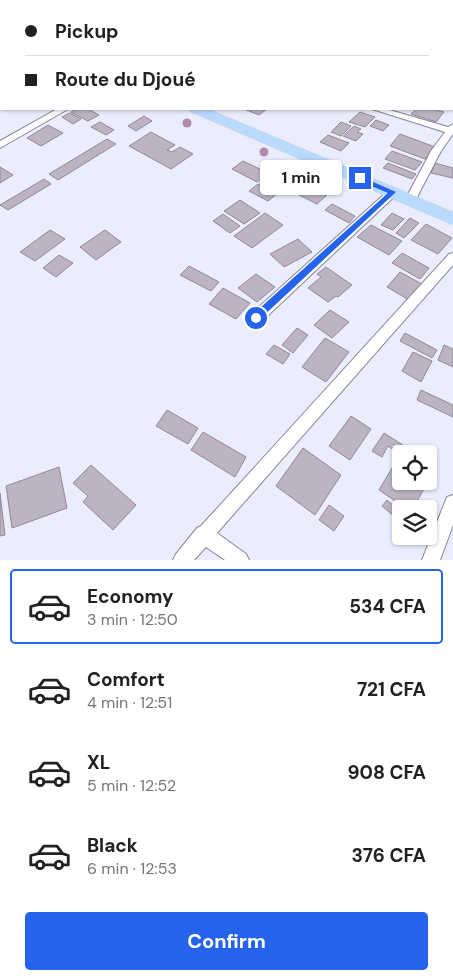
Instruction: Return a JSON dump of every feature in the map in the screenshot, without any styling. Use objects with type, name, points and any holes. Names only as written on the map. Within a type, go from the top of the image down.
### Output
[{"type":"main road","points":[[198,110],[453,219]]},
{"type":"street","points":[[0,145],[60,110]]},
{"type":"street","points":[[381,110],[452,129],[436,151],[410,200]]},
{"type":"street","points":[[256,318],[393,192]]},
{"type":"street","points":[[182,560],[453,257]]},
{"type":"street","points":[[431,560],[453,503]]},
{"type":"street","points":[[204,534],[240,560]]},
{"type":"building","points":[[75,110],[90,110],[99,115],[88,121],[71,112]]},
{"type":"building","points":[[246,110],[266,110],[259,115]]},
{"type":"building","points":[[415,110],[437,110],[444,112],[436,122],[411,114]]},
{"type":"building","points":[[360,112],[375,117],[365,127],[349,122]]},
{"type":"building","points":[[70,113],[81,119],[73,124],[62,117]]},
{"type":"building","points":[[144,116],[152,121],[136,131],[128,126]]},
{"type":"building","points":[[376,120],[389,125],[383,131],[370,126]]},
{"type":"building","points":[[100,122],[114,130],[106,135],[91,127]]},
{"type":"building","points":[[341,122],[351,126],[341,136],[331,132]]},
{"type":"building","points":[[48,125],[63,133],[41,146],[27,138]]},
{"type":"building","points":[[354,126],[361,129],[357,132],[363,134],[356,141],[343,136]]},
{"type":"building","points":[[151,132],[175,145],[167,150],[172,152],[180,147],[193,154],[171,169],[129,146]]},
{"type":"building","points":[[400,134],[435,147],[425,159],[390,146]]},
{"type":"building","points":[[328,135],[349,143],[341,151],[320,142]]},
{"type":"building","points":[[107,139],[116,144],[58,180],[49,174]]},
{"type":"building","points":[[392,151],[422,162],[415,170],[385,159]]},
{"type":"building","points":[[243,161],[268,173],[257,182],[232,169]]},
{"type":"building","points":[[388,163],[416,174],[412,179],[383,168]]},
{"type":"building","points":[[435,163],[453,168],[453,178],[431,173]]},
{"type":"building","points":[[0,167],[13,175],[0,183]]},
{"type":"building","points":[[321,176],[338,185],[317,204],[299,195]]},
{"type":"building","points":[[44,179],[51,184],[8,210],[0,205]]},
{"type":"building","points":[[258,184],[277,194],[268,201],[249,191]]},
{"type":"building","points":[[240,200],[260,213],[244,224],[224,211]]},
{"type":"building","points":[[332,204],[355,216],[349,223],[325,210]]},
{"type":"building","points":[[265,213],[283,225],[252,248],[234,236]]},
{"type":"building","points":[[392,213],[404,219],[393,230],[381,225]]},
{"type":"building","points":[[223,214],[240,226],[230,233],[213,221]]},
{"type":"building","points":[[410,218],[419,223],[404,238],[396,233]]},
{"type":"building","points":[[426,224],[452,238],[438,254],[411,240]]},
{"type":"building","points":[[371,225],[402,241],[389,255],[357,237]]},
{"type":"building","points":[[50,230],[65,239],[35,261],[20,252]]},
{"type":"building","points":[[105,230],[121,242],[96,260],[80,247]]},
{"type":"building","points":[[298,239],[312,252],[284,267],[270,254]]},
{"type":"building","points":[[402,253],[429,268],[420,279],[392,263]]},
{"type":"building","points":[[59,255],[73,263],[56,277],[43,268]]},
{"type":"building","points":[[189,266],[219,282],[211,291],[180,275]]},
{"type":"building","points":[[326,267],[352,285],[338,297],[336,296],[328,302],[308,288],[321,277],[317,274]]},
{"type":"building","points":[[400,272],[422,284],[409,300],[387,287]]},
{"type":"building","points":[[256,274],[275,287],[257,302],[238,288]]},
{"type":"building","points":[[223,288],[250,303],[236,319],[209,304]]},
{"type":"building","points":[[330,310],[349,322],[332,338],[314,325]]},
{"type":"building","points":[[297,328],[308,335],[293,353],[282,345]]},
{"type":"building","points":[[405,333],[437,350],[432,358],[400,341]]},
{"type":"building","points":[[325,338],[349,352],[326,382],[302,367]]},
{"type":"building","points":[[274,345],[290,354],[283,364],[266,354]]},
{"type":"building","points":[[444,345],[453,349],[453,367],[438,360]]},
{"type":"building","points":[[413,352],[432,361],[421,382],[402,371]]},
{"type":"building","points":[[421,390],[453,405],[453,417],[417,400]]},
{"type":"building","points":[[167,410],[198,428],[188,444],[156,426]]},
{"type":"building","points":[[351,416],[371,429],[350,460],[329,446]]},
{"type":"building","points":[[203,432],[246,457],[235,477],[191,450]]},
{"type":"building","points":[[384,433],[403,445],[392,445],[392,449],[388,446],[382,457],[372,451]]},
{"type":"building","points":[[303,448],[341,475],[315,515],[276,486]]},
{"type":"building","points":[[91,465],[136,505],[113,530],[83,502],[88,496],[73,483]]},
{"type":"building","points":[[59,467],[67,508],[12,528],[6,486]]},
{"type":"building","points":[[392,468],[392,490],[423,490],[418,500],[394,500],[379,490]]},
{"type":"building","points":[[0,493],[5,535],[0,536]]},
{"type":"building","points":[[387,500],[392,504],[392,514],[382,506]]},
{"type":"building","points":[[329,505],[344,516],[334,531],[319,520]]},
{"type":"route","points":[[256,318],[393,192],[360,178]]}]
